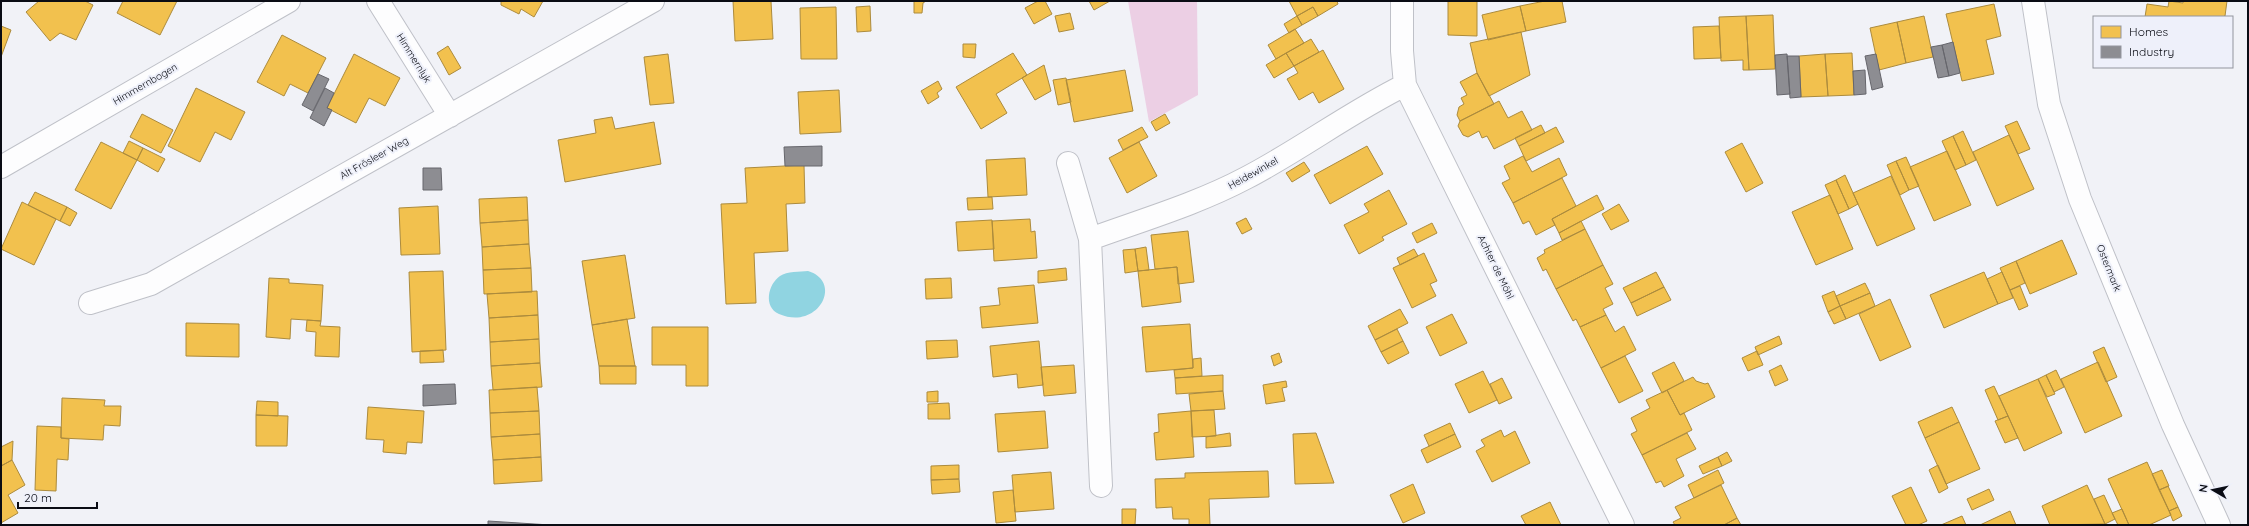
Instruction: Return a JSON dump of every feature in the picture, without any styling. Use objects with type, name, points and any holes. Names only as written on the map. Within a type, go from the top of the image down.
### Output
[{"type":"street","name":"Himmernbogen","points":[[1,168],[289,1]]},
{"type":"street","name":"Himmernlyk","points":[[378,1],[450,116]]},
{"type":"street","name":"Alt Frösleer Weg","points":[[90,303],[151,284],[653,1]]},
{"type":"street","name":"Achter de Möhl","points":[[1402,1],[1402,51],[1406,85],[1623,525]]},
{"type":"street","name":"Ostermark","points":[[2032,1],[2049,104],[2080,199],[2173,425],[2219,525]]},
{"type":"street","name":"Heidewinkel","points":[[1090,239],[1209,196],[1247,178],[1379,98],[1406,85]]},
{"type":"street","points":[[1068,163],[1090,239],[1101,486]]},
{"type":"shaded area","points":[[1128,1],[1197,1],[1198,95],[1149,122]]},
{"type":"water","points":[[808,271],[819,277],[824,285],[825,294],[822,303],[815,311],[805,316],[793,317],[779,314],[774,311],[769,301],[769,295],[770,290],[776,280],[786,273]]},
{"type":"building: Homes","points":[[39,1],[85,1],[93,5],[76,40],[60,33],[50,41],[26,12]]},
{"type":"building: Homes","points":[[123,1],[177,1],[160,35],[117,13]]},
{"type":"building: Homes","points":[[501,1],[543,1],[534,17],[521,9],[519,14],[501,5]]},
{"type":"building: Homes","points":[[733,1],[771,1],[773,39],[735,41]]},
{"type":"building: Homes","points":[[914,1],[926,1],[923,3],[922,13],[914,13]]},
{"type":"building: Homes","points":[[1038,1],[1045,1],[1052,14],[1034,24],[1025,8]]},
{"type":"building: Homes","points":[[1089,1],[1110,1],[1094,10]]},
{"type":"building: Homes","points":[[1289,1],[1337,1],[1338,4],[1318,16],[1313,7],[1297,16]]},
{"type":"building: Homes","points":[[1448,1],[1477,1],[1477,36],[1448,35]]},
{"type":"building: Homes","points":[[1545,1],[1562,1],[1566,22],[1526,31],[1520,6]]},
{"type":"building: Homes","points":[[2169,1],[2183,3],[2183,1],[2227,1],[2225,16],[2145,16],[2147,4],[2168,7]]},
{"type":"building: Homes","points":[[1994,4],[2001,36],[1986,40],[1994,74],[1962,81],[1946,14]]},
{"type":"building: Homes","points":[[870,6],[871,31],[857,32],[856,7]]},
{"type":"building: Homes","points":[[1520,6],[1526,31],[1488,40],[1482,15]]},
{"type":"building: Homes","points":[[836,7],[837,59],[801,59],[800,8]]},
{"type":"building: Homes","points":[[1313,7],[1318,16],[1302,25],[1297,16]]},
{"type":"building: Homes","points":[[1070,13],[1074,29],[1059,32],[1055,16]]},
{"type":"building: Homes","points":[[1773,15],[1775,69],[1749,70],[1746,16]]},
{"type":"building: Homes","points":[[1297,16],[1302,25],[1289,33],[1284,24]]},
{"type":"building: Homes","points":[[1746,16],[1749,70],[1743,70],[1743,60],[1721,61],[1719,17]]},
{"type":"building: Homes","points":[[1924,16],[1933,57],[1906,63],[1897,22]]},
{"type":"building: Homes","points":[[1897,22],[1906,63],[1879,70],[1870,28]]},
{"type":"building: Homes","points":[[1,26],[11,30],[1,57]]},
{"type":"building: Homes","points":[[1719,26],[1721,58],[1694,59],[1693,27]]},
{"type":"building: Homes","points":[[1295,29],[1304,43],[1276,59],[1268,45]]},
{"type":"building: Homes","points":[[1521,32],[1530,75],[1489,96],[1477,73],[1470,43]]},
{"type":"building: Homes","points":[[282,35],[326,58],[308,93],[290,84],[284,96],[257,82]]},
{"type":"building: Homes","points":[[1311,39],[1319,52],[1294,66],[1286,53]]},
{"type":"building: Homes","points":[[963,44],[976,44],[975,58],[963,57]]},
{"type":"building: Homes","points":[[448,46],[461,68],[449,75],[437,53]]},
{"type":"building: Homes","points":[[1323,50],[1344,89],[1319,103],[1313,92],[1299,100],[1287,79],[1298,73],[1294,66]]},
{"type":"building: Homes","points":[[1013,53],[1027,75],[996,94],[1007,113],[981,129],[956,87]]},
{"type":"building: Homes","points":[[1286,53],[1294,66],[1274,78],[1266,65]]},
{"type":"building: Homes","points":[[1852,53],[1854,95],[1828,96],[1825,54]]},
{"type":"building: Homes","points":[[354,54],[400,78],[385,106],[369,98],[356,123],[327,108]]},
{"type":"building: Homes","points":[[668,54],[674,103],[650,105],[644,57]]},
{"type":"building: Homes","points":[[1825,54],[1828,96],[1801,97],[1799,56]]},
{"type":"building: Homes","points":[[1044,65],[1051,91],[1035,100],[1022,78]]},
{"type":"building: Homes","points":[[1125,70],[1133,111],[1074,122],[1066,80]]},
{"type":"building: Homes","points":[[1477,73],[1494,104],[1460,121],[1457,115],[1459,107],[1464,104],[1461,98],[1467,95],[1460,82]]},
{"type":"building: Homes","points":[[1066,78],[1071,102],[1058,105],[1053,80]]},
{"type":"building: Homes","points":[[938,81],[942,89],[937,93],[939,97],[928,104],[921,91]]},
{"type":"building: Homes","points":[[196,88],[245,112],[231,140],[215,132],[200,162],[168,146]]},
{"type":"building: Homes","points":[[839,90],[841,132],[800,134],[798,92]]},
{"type":"building: Homes","points":[[1499,101],[1508,118],[1522,111],[1532,130],[1494,149],[1487,136],[1482,138],[1479,131],[1468,137],[1463,135],[1458,126],[1460,121]]},
{"type":"building: Homes","points":[[142,114],[173,130],[161,153],[130,137]]},
{"type":"building: Homes","points":[[1165,114],[1170,123],[1156,131],[1151,122]]},
{"type":"building: Homes","points":[[612,117],[615,129],[654,122],[661,164],[565,182],[558,140],[596,133],[594,120]]},
{"type":"building: Homes","points":[[2017,121],[2030,149],[2018,154],[2005,126]]},
{"type":"building: Homes","points":[[1541,125],[1545,133],[1519,146],[1515,138]]},
{"type":"building: Homes","points":[[1142,127],[1148,137],[1123,150],[1118,140]]},
{"type":"building: Homes","points":[[1556,127],[1564,142],[1526,161],[1519,146]]},
{"type":"building: Homes","points":[[1963,131],[1976,160],[1966,165],[1953,136]]},
{"type":"building: Homes","points":[[2009,135],[2034,189],[1997,206],[1973,152]]},
{"type":"building: Homes","points":[[1953,136],[1966,165],[1955,170],[1942,141]]},
{"type":"building: Homes","points":[[129,141],[143,148],[137,160],[123,153]]},
{"type":"building: Homes","points":[[101,142],[137,160],[111,209],[75,190]]},
{"type":"building: Homes","points":[[1139,142],[1157,176],[1127,193],[1109,158]]},
{"type":"building: Homes","points":[[1742,143],[1763,183],[1746,192],[1725,152]]},
{"type":"building: Homes","points":[[1367,146],[1383,174],[1330,204],[1314,175]]},
{"type":"building: Homes","points":[[143,148],[165,159],[158,172],[137,160]]},
{"type":"building: Homes","points":[[1947,151],[1971,205],[1934,221],[1910,167]]},
{"type":"building: Homes","points":[[1523,156],[1532,172],[1559,158],[1567,175],[1513,203],[1502,183],[1510,179],[1504,166]]},
{"type":"building: Homes","points":[[1906,157],[1919,186],[1909,190],[1896,161]]},
{"type":"building: Homes","points":[[1025,158],[1027,195],[988,197],[986,160]]},
{"type":"building: Homes","points":[[1896,161],[1909,190],[1900,195],[1887,165]]},
{"type":"building: Homes","points":[[1304,162],[1310,171],[1292,182],[1286,173]]},
{"type":"building: Homes","points":[[804,165],[805,203],[786,204],[788,251],[754,253],[756,303],[726,304],[721,204],[747,203],[745,168]]},
{"type":"building: Homes","points":[[1845,175],[1858,204],[1849,209],[1836,180]]},
{"type":"building: Homes","points":[[1891,176],[1915,229],[1877,246],[1853,193]]},
{"type":"building: Homes","points":[[1562,178],[1576,206],[1552,219],[1555,225],[1536,235],[1529,221],[1523,224],[1513,203]]},
{"type":"building: Homes","points":[[1836,180],[1849,209],[1838,214],[1825,185]]},
{"type":"building: Homes","points":[[1389,190],[1407,224],[1382,237],[1384,240],[1359,254],[1344,225],[1369,212],[1364,204]]},
{"type":"building: Homes","points":[[35,192],[67,207],[60,221],[28,205]]},
{"type":"building: Homes","points":[[1597,195],[1604,209],[1559,233],[1552,219]]},
{"type":"building: Homes","points":[[1830,195],[1853,249],[1816,265],[1792,212]]},
{"type":"building: Homes","points":[[527,197],[528,220],[480,223],[479,199]]},
{"type":"building: Homes","points":[[992,197],[993,209],[968,210],[967,198]]},
{"type":"building: Homes","points":[[22,202],[56,219],[34,265],[1,249]]},
{"type":"building: Homes","points":[[1619,204],[1629,221],[1611,230],[1602,214]]},
{"type":"building: Homes","points":[[438,206],[440,254],[401,255],[399,208]]},
{"type":"building: Homes","points":[[67,207],[77,213],[70,226],[60,221]]},
{"type":"building: Homes","points":[[1246,218],[1252,229],[1242,234],[1236,223]]},
{"type":"building: Homes","points":[[1030,219],[1031,232],[1035,231],[1037,258],[994,261],[992,221]]},
{"type":"building: Homes","points":[[528,220],[529,244],[482,247],[480,223]]},
{"type":"building: Homes","points":[[992,220],[994,249],[958,251],[956,222]]},
{"type":"building: Homes","points":[[1581,221],[1585,229],[1562,240],[1559,233]]},
{"type":"building: Homes","points":[[1432,223],[1437,233],[1417,243],[1412,233]]},
{"type":"building: Homes","points":[[1585,229],[1603,265],[1556,289],[1546,269],[1543,271],[1537,258],[1545,253],[1544,250]]},
{"type":"building: Homes","points":[[1188,231],[1194,282],[1178,284],[1177,267],[1155,269],[1151,235]]},
{"type":"building: Homes","points":[[2062,240],[2077,274],[2030,294],[2016,261]]},
{"type":"building: Homes","points":[[529,244],[531,268],[483,270],[482,247]]},
{"type":"building: Homes","points":[[1146,247],[1149,270],[1138,271],[1135,249]]},
{"type":"building: Homes","points":[[1135,249],[1138,271],[1125,273],[1123,250]]},
{"type":"building: Homes","points":[[1414,249],[1418,256],[1400,265],[1397,258]]},
{"type":"building: Homes","points":[[1424,253],[1437,281],[1430,284],[1436,296],[1412,308],[1393,268]]},
{"type":"building: Homes","points":[[625,255],[635,318],[592,325],[582,261]]},
{"type":"building: Homes","points":[[2016,261],[2025,283],[2010,290],[2000,268]]},
{"type":"building: Homes","points":[[1603,265],[1613,284],[1605,288],[1613,304],[1603,309],[1606,315],[1580,327],[1576,319],[1573,321],[1556,289]]},
{"type":"building: Homes","points":[[1177,267],[1181,302],[1142,307],[1138,271]]},
{"type":"building: Homes","points":[[531,268],[532,292],[484,294],[483,270]]},
{"type":"building: Homes","points":[[1066,268],[1067,280],[1038,283],[1038,271]]},
{"type":"building: Homes","points":[[443,271],[446,350],[412,352],[409,272]]},
{"type":"building: Homes","points":[[1656,272],[1664,287],[1631,303],[1623,288]]},
{"type":"building: Homes","points":[[1984,272],[1998,304],[1944,328],[1930,295]]},
{"type":"building: Homes","points":[[2002,272],[2013,298],[1998,304],[1987,279]]},
{"type":"building: Homes","points":[[269,278],[289,279],[289,283],[323,285],[321,321],[291,319],[290,339],[266,337]]},
{"type":"building: Homes","points":[[951,278],[952,298],[926,299],[925,279]]},
{"type":"building: Homes","points":[[1865,283],[1870,293],[1840,306],[1836,296]]},
{"type":"building: Homes","points":[[1034,285],[1038,323],[982,328],[980,307],[1000,305],[998,288]]},
{"type":"building: Homes","points":[[2020,286],[2028,306],[2019,310],[2010,290]]},
{"type":"building: Homes","points":[[1664,287],[1671,300],[1637,316],[1631,303]]},
{"type":"building: Homes","points":[[537,291],[538,315],[489,318],[487,294]]},
{"type":"building: Homes","points":[[1834,291],[1840,306],[1828,312],[1822,296]]},
{"type":"building: Homes","points":[[1870,293],[1875,306],[1846,319],[1840,306]]},
{"type":"building: Homes","points":[[1890,299],[1911,347],[1880,361],[1859,314]]},
{"type":"building: Homes","points":[[1840,306],[1846,319],[1834,324],[1828,312]]},
{"type":"building: Homes","points":[[1400,309],[1408,323],[1375,340],[1368,326]]},
{"type":"building: Homes","points":[[1452,314],[1467,343],[1440,356],[1426,327]]},
{"type":"building: Homes","points":[[538,315],[539,339],[490,342],[489,318]]},
{"type":"building: Homes","points":[[1606,315],[1615,332],[1624,326],[1636,350],[1601,368],[1580,327]]},
{"type":"building: Homes","points":[[627,319],[635,366],[599,366],[592,325]]},
{"type":"building: Homes","points":[[307,320],[321,321],[320,326],[340,327],[339,357],[315,356],[316,332],[306,331]]},
{"type":"building: Homes","points":[[186,323],[239,324],[239,357],[186,356]]},
{"type":"building: Homes","points":[[1190,324],[1193,368],[1146,372],[1142,327]]},
{"type":"building: Homes","points":[[652,327],[708,327],[708,386],[686,386],[686,365],[652,365]]},
{"type":"building: Homes","points":[[1397,329],[1403,341],[1381,352],[1375,340]]},
{"type":"building: Homes","points":[[1779,336],[1782,344],[1758,355],[1755,347]]},
{"type":"building: Homes","points":[[539,339],[540,363],[491,366],[490,342]]},
{"type":"building: Homes","points":[[957,340],[958,357],[927,359],[926,341]]},
{"type":"building: Homes","points":[[1039,341],[1043,385],[1018,388],[1017,374],[993,377],[990,346]]},
{"type":"building: Homes","points":[[1403,341],[1409,353],[1388,364],[1381,352]]},
{"type":"building: Homes","points":[[2104,347],[2117,377],[2106,382],[2093,352]]},
{"type":"building: Homes","points":[[443,350],[444,362],[420,363],[420,351]]},
{"type":"building: Homes","points":[[1757,351],[1763,365],[1748,371],[1742,358]]},
{"type":"building: Homes","points":[[1279,353],[1282,362],[1274,366],[1271,356]]},
{"type":"building: Homes","points":[[1625,356],[1643,391],[1619,403],[1601,368]]},
{"type":"building: Homes","points":[[1201,358],[1202,376],[1175,378],[1174,370],[1193,368],[1193,359]]},
{"type":"building: Homes","points":[[1674,362],[1684,381],[1662,393],[1652,373]]},
{"type":"building: Homes","points":[[2098,362],[2122,416],[2085,433],[2061,379]]},
{"type":"building: Homes","points":[[540,363],[542,387],[493,390],[491,366]]},
{"type":"building: Homes","points":[[1074,365],[1076,393],[1044,396],[1041,367]]},
{"type":"building: Homes","points":[[1781,365],[1788,380],[1775,386],[1769,371]]},
{"type":"building: Homes","points":[[599,366],[636,366],[636,384],[600,384]]},
{"type":"building: Homes","points":[[2056,370],[2064,387],[2054,392],[2046,375]]},
{"type":"building: Homes","points":[[1483,371],[1497,400],[1469,413],[1455,384]]},
{"type":"building: Homes","points":[[1223,375],[1223,391],[1176,394],[1175,378]]},
{"type":"building: Homes","points":[[2046,375],[2055,394],[2047,397],[2038,379]]},
{"type":"building: Homes","points":[[1693,377],[1696,381],[1705,384],[1708,383],[1715,397],[1680,415],[1667,390]]},
{"type":"building: Homes","points":[[1502,378],[1512,398],[1499,404],[1490,384]]},
{"type":"building: Homes","points":[[2038,379],[2062,433],[2024,451],[1999,396]]},
{"type":"building: Homes","points":[[1286,381],[1287,387],[1282,388],[1285,401],[1266,404],[1263,385]]},
{"type":"building: Homes","points":[[1994,386],[2008,416],[1998,420],[1985,390]]},
{"type":"building: Homes","points":[[537,387],[539,411],[490,413],[489,390]]},
{"type":"building: Homes","points":[[1667,390],[1680,415],[1684,413],[1692,430],[1642,455],[1631,434],[1637,431],[1631,418],[1650,408],[1646,400]]},
{"type":"building: Homes","points":[[938,391],[938,402],[927,402],[927,392]]},
{"type":"building: Homes","points":[[1223,391],[1225,409],[1191,411],[1189,394]]},
{"type":"building: Homes","points":[[62,398],[105,400],[104,406],[121,406],[120,426],[104,425],[103,440],[61,438]]},
{"type":"building: Homes","points":[[257,401],[278,402],[278,416],[256,415]]},
{"type":"building: Homes","points":[[949,403],[950,419],[928,419],[928,404]]},
{"type":"building: Homes","points":[[368,407],[424,411],[422,443],[407,442],[406,454],[383,452],[384,440],[366,439]]},
{"type":"building: Homes","points":[[1952,407],[1959,422],[1925,438],[1918,422]]},
{"type":"building: Homes","points":[[1214,410],[1216,436],[1192,437],[1191,411]]},
{"type":"building: Homes","points":[[539,411],[540,434],[491,437],[490,413]]},
{"type":"building: Homes","points":[[1045,411],[1048,448],[998,452],[995,414]]},
{"type":"building: Homes","points":[[1191,411],[1194,457],[1156,460],[1154,433],[1159,432],[1158,414]]},
{"type":"building: Homes","points":[[256,415],[288,416],[287,446],[256,446]]},
{"type":"building: Homes","points":[[2008,416],[2018,438],[2005,443],[1995,421]]},
{"type":"building: Homes","points":[[1959,422],[1980,469],[1946,484],[1925,438]]},
{"type":"building: Homes","points":[[1450,423],[1455,434],[1429,446],[1424,435]]},
{"type":"building: Homes","points":[[37,426],[61,427],[61,438],[69,439],[68,460],[57,459],[56,491],[35,490]]},
{"type":"building: Homes","points":[[1501,430],[1504,437],[1515,431],[1530,463],[1492,482],[1476,451],[1485,446],[1481,440]]},
{"type":"building: Homes","points":[[1230,433],[1231,446],[1206,448],[1206,437]]},
{"type":"building: Homes","points":[[1316,433],[1334,483],[1295,484],[1293,434]]},
{"type":"building: Homes","points":[[1687,433],[1696,449],[1676,459],[1684,476],[1664,487],[1661,481],[1656,483],[1642,455]]},
{"type":"building: Homes","points":[[540,434],[541,457],[493,460],[491,437]]},
{"type":"building: Homes","points":[[1455,434],[1461,447],[1427,463],[1421,450]]},
{"type":"building: Homes","points":[[13,441],[12,460],[1,466],[1,447]]},
{"type":"building: Homes","points":[[1727,452],[1732,461],[1722,466],[1718,457]]},
{"type":"building: Homes","points":[[541,457],[542,481],[494,484],[493,460]]},
{"type":"building: Homes","points":[[1718,457],[1722,466],[1703,474],[1699,466]]},
{"type":"building: Homes","points":[[12,460],[25,485],[8,495],[18,513],[1,523],[1,466]]},
{"type":"building: Homes","points":[[2147,462],[2171,515],[2149,525],[2129,525],[2108,479]]},
{"type":"building: Homes","points":[[959,465],[959,479],[931,480],[931,466]]},
{"type":"building: Homes","points":[[1938,465],[1948,488],[1939,493],[1929,470]]},
{"type":"building: Homes","points":[[1718,470],[1724,483],[1694,498],[1688,485]]},
{"type":"building: Homes","points":[[2162,470],[2169,486],[2159,490],[2152,474]]},
{"type":"building: Homes","points":[[1268,471],[1269,497],[1209,499],[1210,525],[1189,525],[1189,519],[1173,519],[1172,507],[1156,508],[1155,479],[1185,478],[1185,473]]},
{"type":"building: Homes","points":[[1051,472],[1054,509],[1015,512],[1012,475]]},
{"type":"building: Homes","points":[[959,479],[960,492],[932,494],[931,480]]},
{"type":"building: Homes","points":[[1413,484],[1425,513],[1403,523],[1390,495]]},
{"type":"building: Homes","points":[[1721,485],[1737,518],[1724,525],[1675,525],[1673,522],[1681,518],[1675,507]]},
{"type":"building: Homes","points":[[2087,485],[2105,524],[2050,525],[2042,506]]},
{"type":"building: Homes","points":[[2168,486],[2178,507],[2169,511],[2159,490]]},
{"type":"building: Homes","points":[[1911,487],[1927,521],[1918,525],[1906,525],[1892,496]]},
{"type":"building: Homes","points":[[1989,489],[1994,500],[1972,510],[1967,499]]},
{"type":"building: Homes","points":[[1013,490],[1016,521],[996,523],[993,492]]},
{"type":"building: Homes","points":[[2104,495],[2115,519],[2105,524],[2094,499]]},
{"type":"building: Homes","points":[[1550,502],[1561,525],[1526,525],[1521,516]]},
{"type":"building: Homes","points":[[2178,507],[2182,516],[2173,521],[2169,511]]},
{"type":"building: Homes","points":[[1122,509],[1136,509],[1135,525],[1122,525]]},
{"type":"building: Homes","points":[[2122,509],[2129,525],[2118,525],[2112,513]]},
{"type":"building: Homes","points":[[2010,511],[2016,525],[1980,525]]},
{"type":"building: Homes","points":[[1962,516],[1966,525],[1941,525]]},
{"type":"building: Homes","points":[[1737,518],[1741,525],[1724,525]]},
{"type":"building: Industry","points":[[1953,42],[1960,73],[1949,76],[1942,45]]},
{"type":"building: Industry","points":[[1942,45],[1949,76],[1938,78],[1931,47]]},
{"type":"building: Industry","points":[[1787,54],[1790,94],[1777,95],[1775,55]]},
{"type":"building: Industry","points":[[1876,54],[1883,87],[1872,90],[1865,56]]},
{"type":"building: Industry","points":[[1787,56],[1799,56],[1801,97],[1790,98]]},
{"type":"building: Industry","points":[[1865,70],[1866,94],[1854,95],[1853,71]]},
{"type":"building: Industry","points":[[318,74],[329,79],[313,111],[302,105]]},
{"type":"building: Industry","points":[[325,88],[334,93],[327,108],[332,110],[324,126],[310,118]]},
{"type":"building: Industry","points":[[822,146],[822,166],[785,166],[784,147]]},
{"type":"building: Industry","points":[[423,168],[441,168],[442,190],[423,190]]},
{"type":"building: Industry","points":[[455,384],[456,404],[423,406],[423,385]]},
{"type":"building: Industry","points":[[488,521],[550,525],[488,525]]}]
